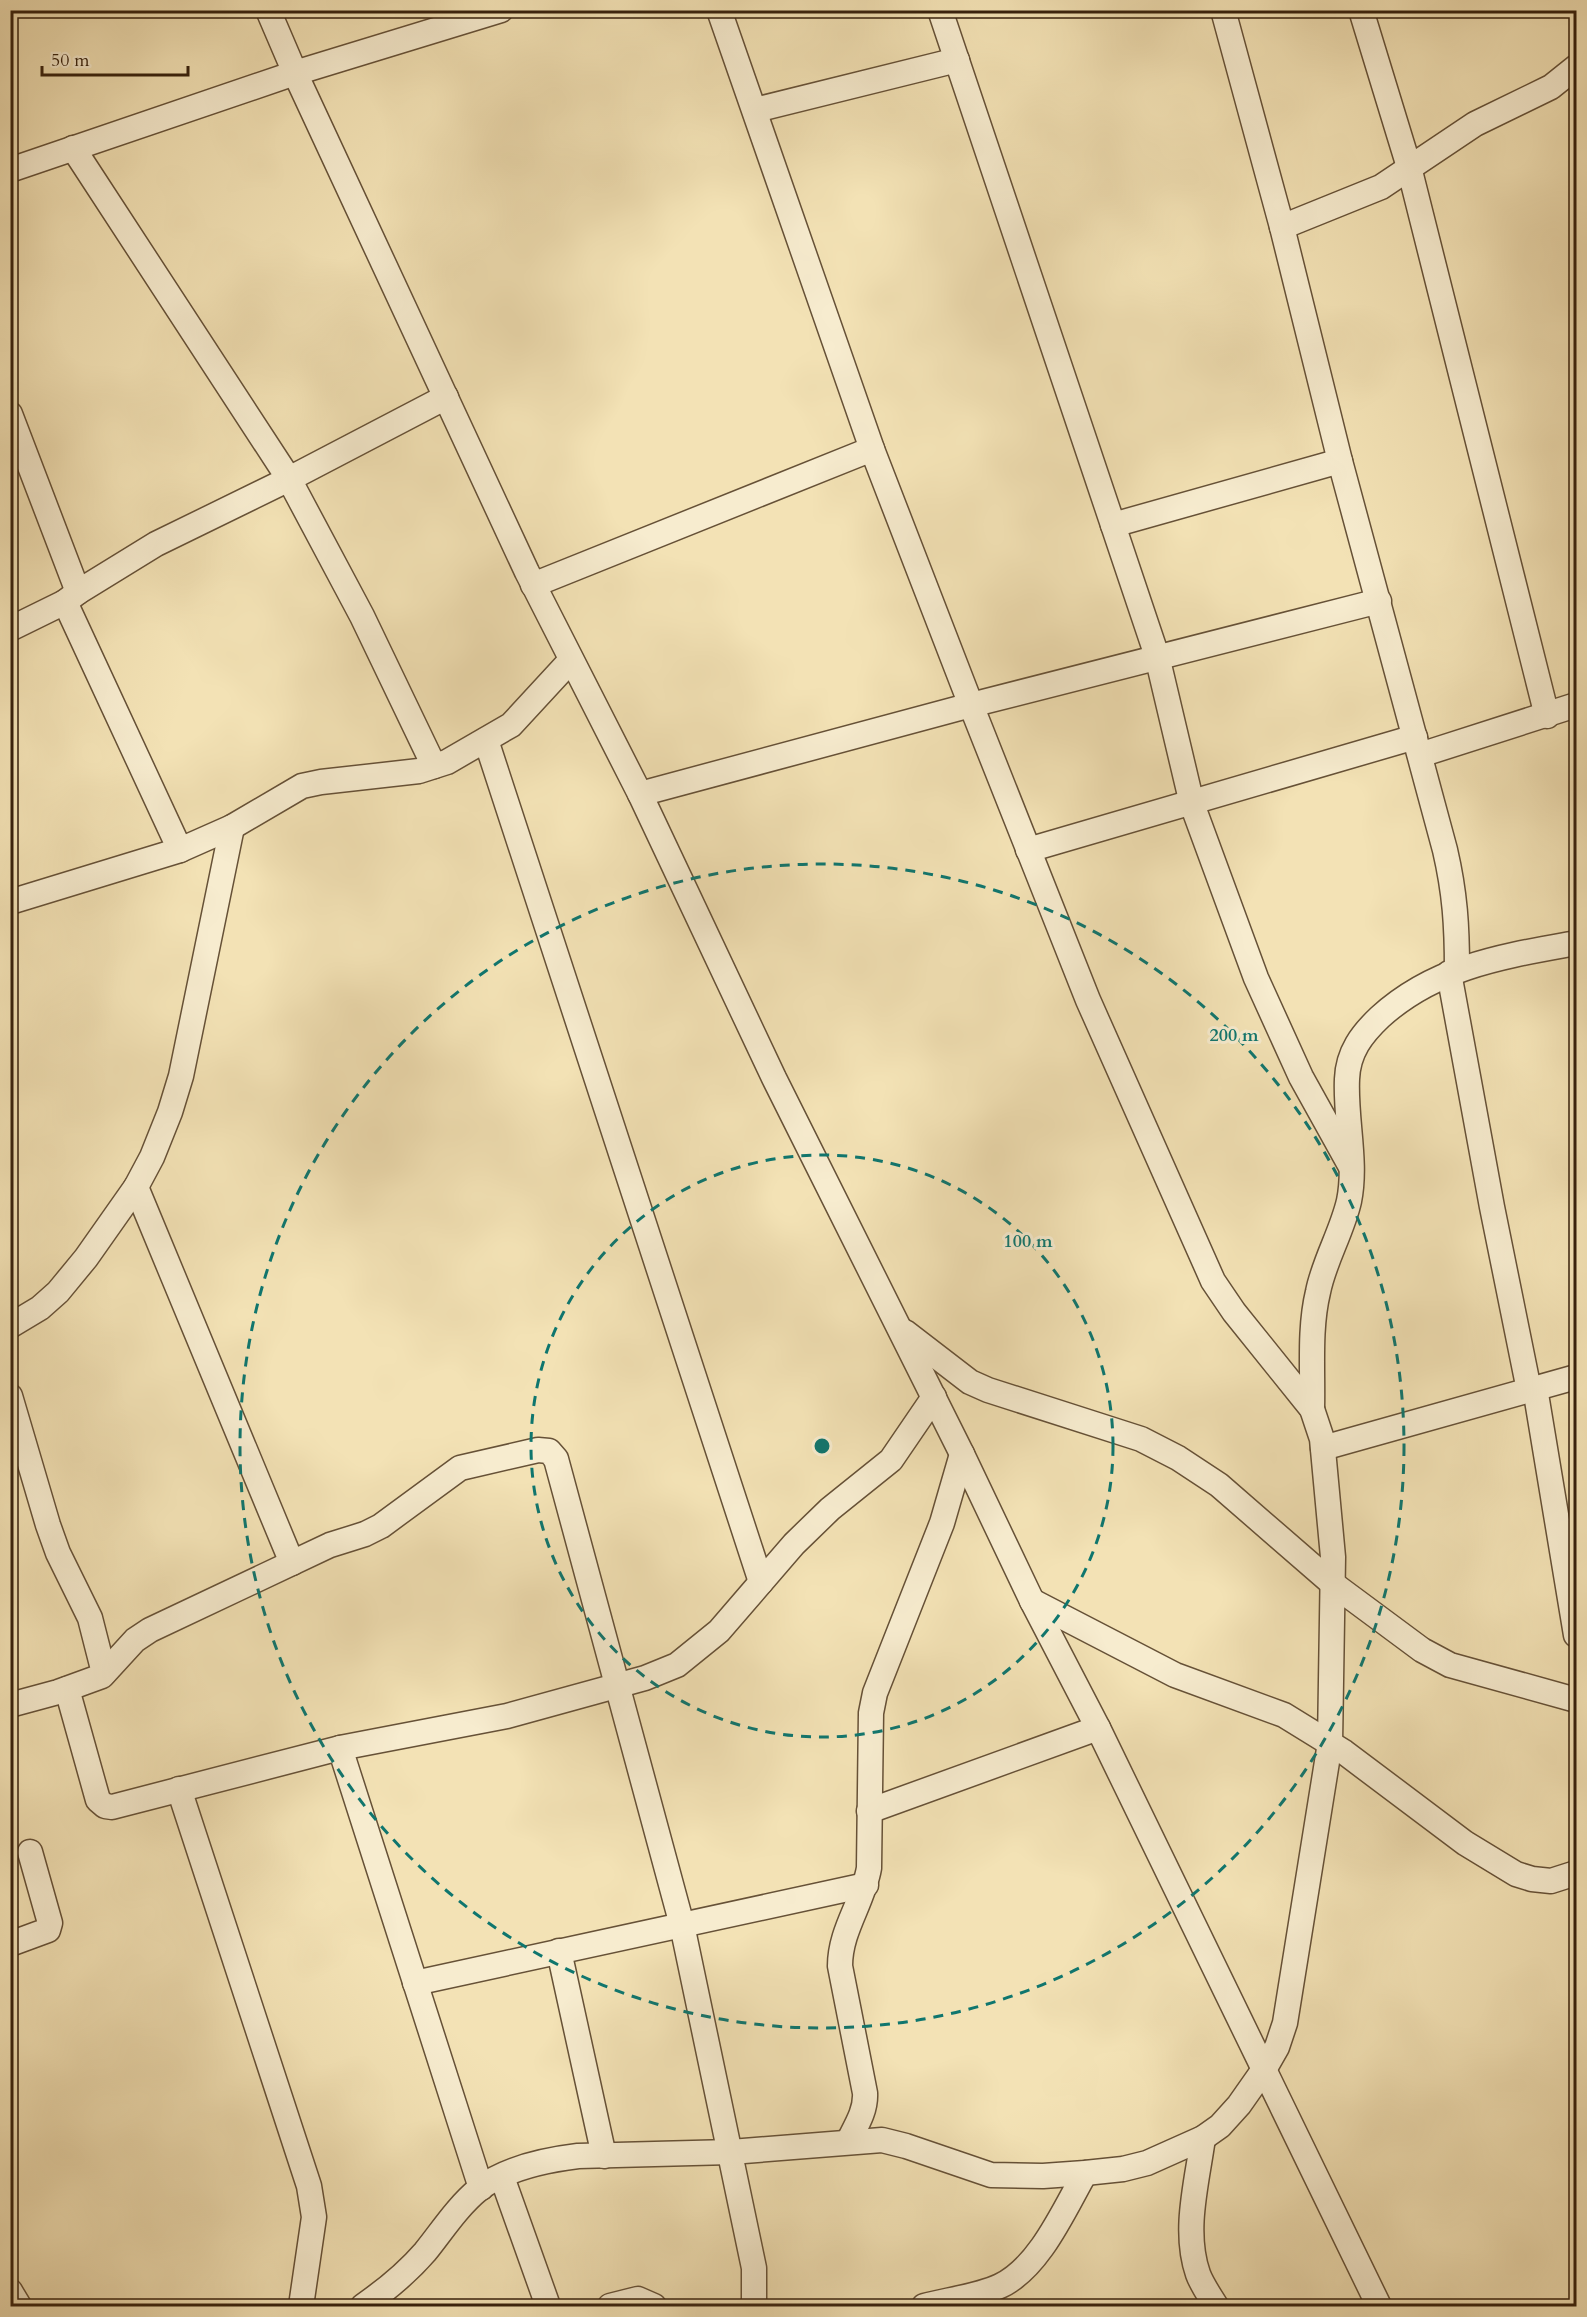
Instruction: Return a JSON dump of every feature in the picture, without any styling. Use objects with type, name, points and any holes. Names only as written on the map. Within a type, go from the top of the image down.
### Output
[{"type":"street","points":[[268,10],[295,73],[533,585],[640,794],[774,1078],[934,1397],[1032,1601],[1098,1728],[1379,2307]]},
{"type":"street","points":[[10,170],[295,73],[501,10]]},
{"type":"street","points":[[363,2307],[384,2297],[466,2201],[481,2188],[532,2163],[553,2159],[730,2152],[882,2140],[991,2175],[1043,2176],[1123,2169],[1147,2163],[1203,2138],[1220,2126],[1239,2105],[1277,2047],[1285,2023],[1330,1743],[1333,1584],[1322,1438],[1312,1409],[1234,1312],[1213,1281],[1088,1000],[872,449],[719,10]]},
{"type":"street","points":[[940,10],[1157,657],[1192,804],[1256,978],[1301,1077],[1351,1167]]},
{"type":"street","points":[[1223,10],[1282,227],[1340,462],[1454,887],[1457,916],[1453,972],[1491,1207],[1532,1389],[1576,1635]]},
{"type":"street","points":[[1361,10],[1409,167],[1546,716]]},
{"type":"street","points":[[755,110],[957,60]]},
{"type":"street","points":[[1282,227],[1382,187],[1475,124],[1551,87],[1576,67]]},
{"type":"street","points":[[73,148],[289,478],[362,616],[434,766]]},
{"type":"street","points":[[10,628],[72,597],[156,544],[446,397]]},
{"type":"street","points":[[10,414],[72,597],[180,850]]},
{"type":"street","points":[[533,585],[872,449]]},
{"type":"street","points":[[1113,525],[1340,462]]},
{"type":"street","points":[[640,794],[971,705],[1379,601]]},
{"type":"street","points":[[10,902],[180,850],[232,827],[302,786],[419,771],[447,762],[511,725],[570,660]]},
{"type":"street","points":[[1028,850],[1192,804],[1417,746],[1546,716],[1576,705]]},
{"type":"street","points":[[486,740],[761,1582]]},
{"type":"street","points":[[10,1326],[40,1308],[58,1292],[86,1258],[136,1187],[152,1157],[181,1076],[232,827]]},
{"type":"street","points":[[1312,1409],[1314,1310],[1318,1289],[1349,1201],[1351,1167],[1347,1078],[1350,1059],[1363,1033],[1392,1006],[1423,985],[1453,972],[1510,956],[1576,944]]},
{"type":"street","points":[[136,1187],[292,1563]]},
{"type":"street","points":[[899,1328],[970,1382],[988,1390],[1141,1439],[1178,1458],[1219,1485],[1333,1584],[1422,1650],[1449,1665],[1576,1700]]},
{"type":"street","points":[[1323,1448],[1576,1377]]},
{"type":"street","points":[[10,1396],[48,1525],[58,1553],[90,1618],[104,1673]]},
{"type":"street","points":[[67,1689],[98,1800],[112,1808],[340,1748],[507,1716],[645,1678],[677,1665],[719,1631],[794,1544],[830,1509],[891,1460],[934,1397]]},
{"type":"street","points":[[10,1705],[90,1682],[104,1673],[135,1640],[150,1630],[330,1545],[381,1526],[460,1468],[538,1450],[549,1451],[556,1459],[682,1925],[754,2268],[754,2307]]},
{"type":"street","points":[[849,2142],[866,2103],[866,2093],[840,1966],[840,1949],[847,1925],[866,1885],[871,1713],[875,1693],[942,1523],[962,1454]]},
{"type":"street","points":[[1032,1601],[1175,1675],[1284,1715],[1330,1743],[1465,1843],[1516,1874],[1551,1881],[1576,1873]]},
{"type":"street","points":[[869,1811],[1098,1728]]},
{"type":"street","points":[[340,1748],[481,2188]]},
{"type":"street","points":[[179,1789],[309,2186],[314,2217],[301,2307]]},
{"type":"street","points":[[10,1944],[41,1935],[48,1930],[50,1923],[30,1852]]},
{"type":"street","points":[[415,1983],[866,1885]]},
{"type":"street","points":[[559,1951],[604,2156]]},
{"type":"street","points":[[1203,2138],[1191,2221],[1191,2244],[1198,2275],[1216,2307]]},
{"type":"street","points":[[924,2307],[999,2287],[1020,2275],[1035,2258],[1085,2173]]},
{"type":"street","points":[[502,2177],[548,2307]]},
{"type":"street","points":[[10,2291],[19,2307]]},
{"type":"street","points":[[610,2307],[638,2299],[654,2307]]}]
